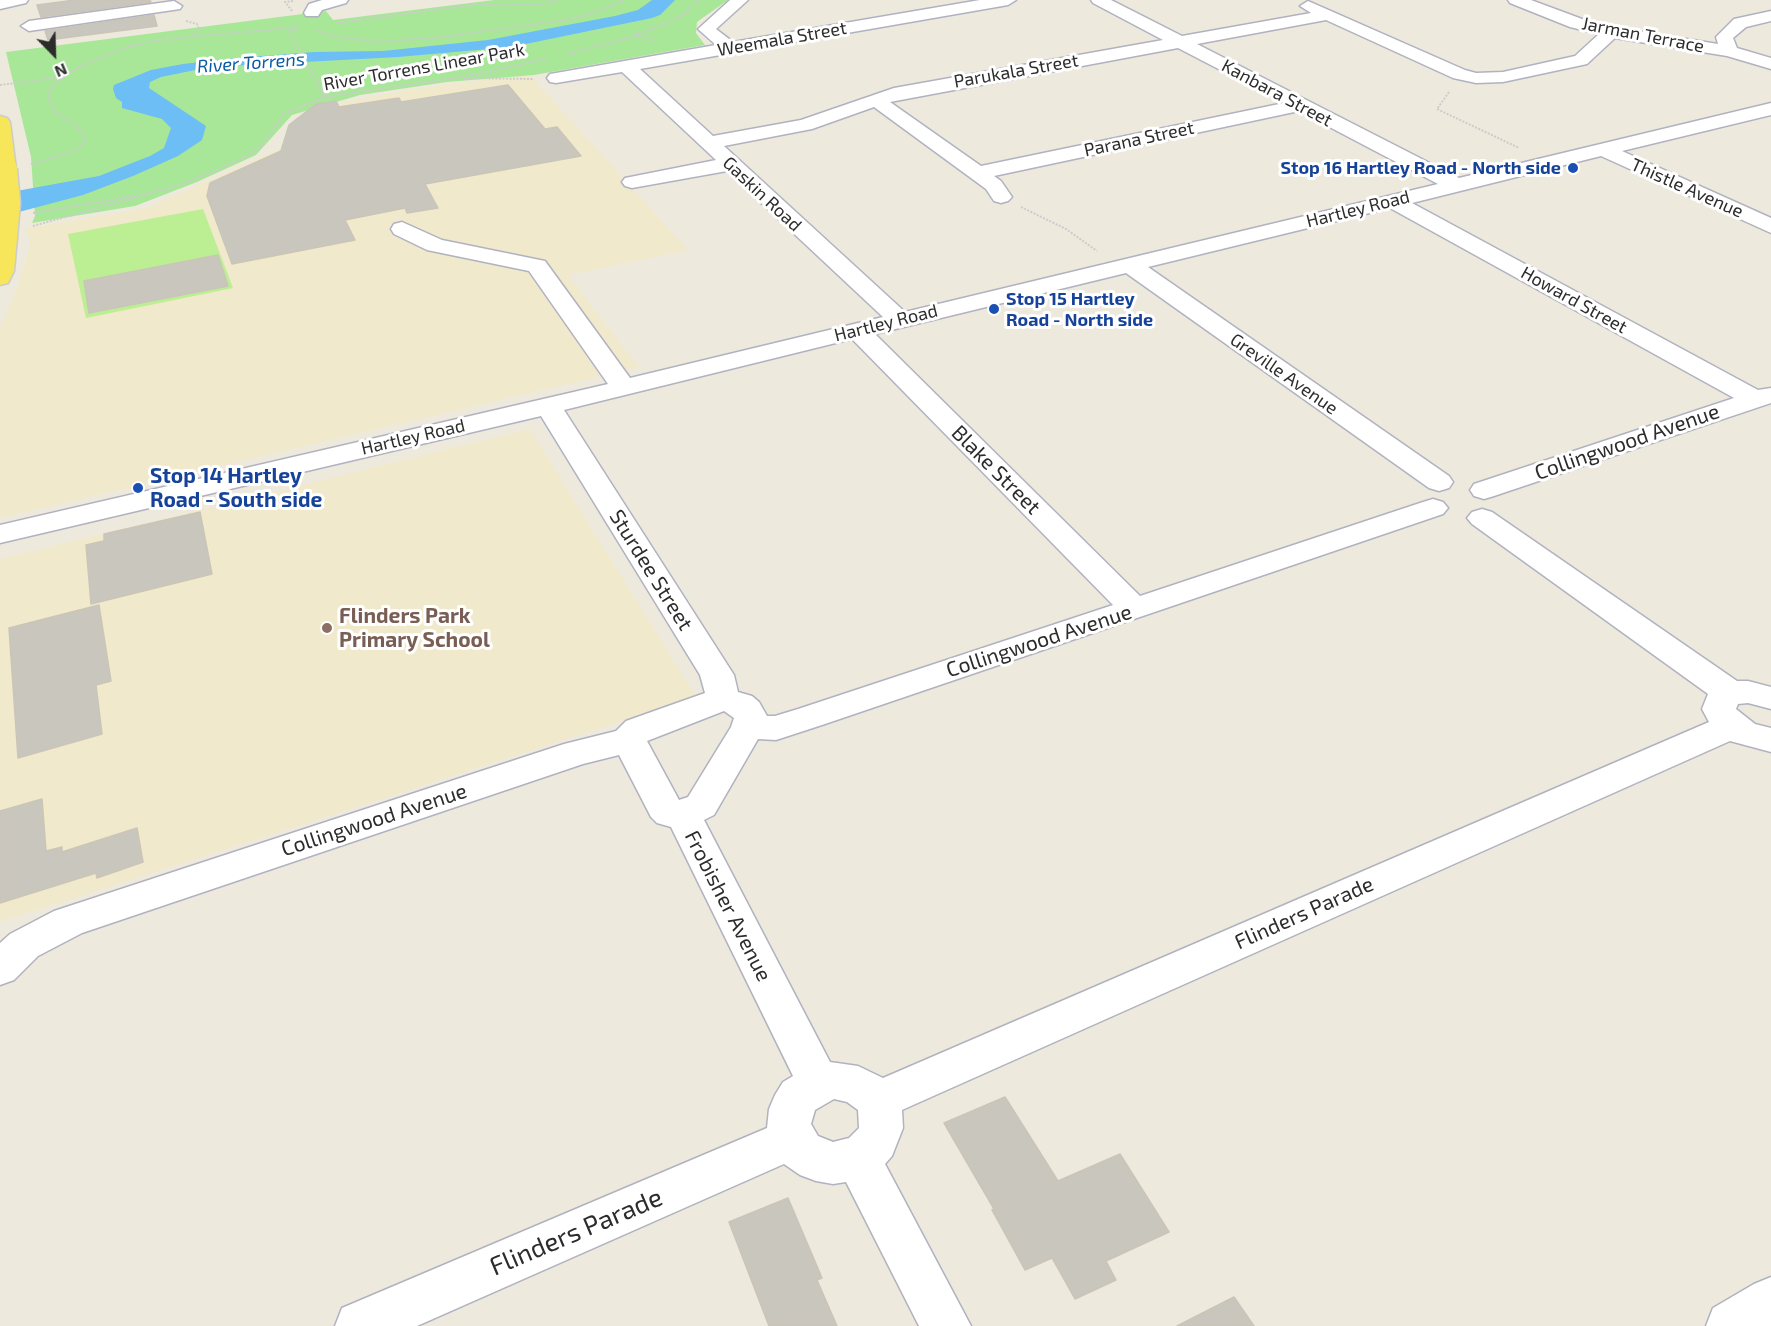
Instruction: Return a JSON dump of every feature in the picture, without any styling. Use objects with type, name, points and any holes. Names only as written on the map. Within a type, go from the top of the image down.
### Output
[{"type":"main road","points":[[0,122],[9,203],[16,233],[0,278]]},
{"type":"street","points":[[0,4],[20,0]]},
{"type":"street","points":[[310,20],[315,7],[340,0]]},
{"type":"street","points":[[730,48],[706,29],[740,0]]},
{"type":"street","name":"Weemala Street","points":[[556,78],[1008,0]]},
{"type":"street","name":"Kanbara Street","points":[[1099,0],[1456,185]]},
{"type":"street","points":[[1296,0],[1459,74],[1476,78],[1491,78],[1581,60],[1611,32]]},
{"type":"street","name":"Jarman Terrace","points":[[1516,0],[1576,23],[1611,32],[1730,51],[1771,64]]},
{"type":"street","points":[[29,26],[175,8]]},
{"type":"street","name":"Parukala Street","points":[[708,143],[805,125],[894,94],[1329,15]]},
{"type":"street","points":[[1730,51],[1724,37],[1740,23],[1771,16]]},
{"type":"street","name":"Gaskin Road","points":[[626,66],[900,320]]},
{"type":"street","points":[[876,100],[994,185],[1001,197]]},
{"type":"street","name":"Parana Street","points":[[978,173],[1301,105]]},
{"type":"street","name":"Hartley Road","points":[[0,534],[548,406],[1771,110]]},
{"type":"street","name":"Thistle Avenue","points":[[1602,150],[1771,226]]},
{"type":"street","points":[[632,182],[730,164]]},
{"type":"street","name":"Howard Street","points":[[1393,201],[1763,397]]},
{"type":"street","points":[[402,229],[435,245],[537,266],[623,387]]},
{"type":"street","name":"Greville Avenue","points":[[1125,266],[1436,495]]},
{"type":"street","name":"Blake Street","points":[[857,330],[1135,609]]},
{"type":"street","name":"Collingwood Avenue","points":[[1483,504],[1763,397]]},
{"type":"street","name":"Sturdee Street","points":[[548,406],[717,675],[723,699]]},
{"type":"street","points":[[1436,495],[1456,481],[1731,710],[1745,734],[1771,740]]},
{"type":"street","name":"Collingwood Avenue","points":[[748,727],[776,728],[1135,609],[1436,495]]},
{"type":"street","points":[[1731,710],[1748,692],[1771,698]]},
{"type":"street","points":[[683,814],[701,806],[748,727],[751,718],[747,710],[740,704],[723,699]]},
{"type":"street","name":"Collingwood Avenue","points":[[12,956],[68,922],[576,753],[629,740],[638,729],[723,699]]},
{"type":"street","name":"Flinders Parade","points":[[877,1101],[1731,710]]},
{"type":"street","name":"Frobisher Avenue","points":[[629,740],[664,808],[670,813],[683,814],[818,1083]]},
{"type":"street","points":[[844,1080],[858,1085],[877,1101],[881,1114],[881,1128],[876,1142],[857,1157],[833,1163],[816,1160],[802,1151],[792,1139],[789,1124],[791,1109],[799,1096],[818,1083],[844,1080]]},
{"type":"street","name":"Flinders Parade","points":[[360,1326],[792,1139]]},
{"type":"street","points":[[857,1157],[946,1326]]},
{"type":"path","points":[[336,23],[471,6],[536,5],[559,0]]},
{"type":"path","points":[[310,20],[330,36],[354,40],[405,41],[488,32],[570,19],[595,13],[625,0]]},
{"type":"path","points":[[561,56],[621,40],[668,23],[681,17],[699,0]]},
{"type":"path","points":[[175,8],[197,24],[199,29],[196,35]]},
{"type":"path","points":[[6,169],[72,152],[85,142],[83,132],[56,113],[50,103],[52,85],[62,77],[124,48],[160,40],[302,27]]},
{"type":"path","points":[[296,28],[291,33],[293,38],[326,97]]},
{"type":"path","name":"River Torrens Linear Park","points":[[27,214],[152,192],[180,184],[246,156],[264,143],[285,113],[326,97],[449,78],[551,58]]},
{"type":"path","points":[[0,85],[62,77]]},
{"type":"path","points":[[449,78],[556,78]]},
{"type":"path","points":[[1451,90],[1437,109],[1550,162]]},
{"type":"path","points":[[16,233],[132,200],[152,192]]},
{"type":"path","points":[[1001,197],[1066,229],[1125,266]]},
{"type":"shaded area","points":[[528,73],[688,250],[568,275],[639,367],[0,518],[0,328],[16,291],[29,249],[30,238],[23,229],[146,208],[283,147],[318,108],[391,93]]},
{"type":"shaded area","name":"Flinders Park Primary School","points":[[530,429],[696,697],[0,922],[0,559]]},
{"type":"green space","points":[[494,0],[728,0],[697,22],[696,33],[705,45],[534,75],[447,82],[360,95],[292,115],[256,155],[197,182],[135,206],[32,223],[35,216],[31,157],[6,52],[326,11],[333,20]]},
{"type":"green space","points":[[203,209],[233,288],[86,318],[68,234]]},
{"type":"water","name":"River Torrens","points":[[652,0],[675,0],[660,15],[652,18],[511,47],[398,57],[210,67],[161,77],[150,82],[149,88],[206,126],[202,140],[178,156],[133,176],[83,195],[0,217],[0,194],[99,176],[150,156],[164,148],[171,128],[162,119],[122,108],[122,102],[116,98],[113,89],[114,85],[151,70],[237,58],[314,52],[383,51],[488,40],[615,16],[638,10]]},
{"type":"building","points":[[75,0],[150,0],[151,2],[41,17],[37,5]]},
{"type":"building","points":[[154,15],[157,26],[48,40],[45,31]]},
{"type":"building","points":[[508,85],[545,129],[557,127],[581,156],[425,184],[438,208],[407,213],[405,208],[345,220],[355,240],[232,264],[207,196],[210,183],[281,151],[289,125],[316,104],[336,101],[339,107],[399,98],[401,102]]},
{"type":"building","points":[[218,255],[228,286],[89,313],[84,281]]},
{"type":"building","points":[[200,512],[212,574],[91,604],[86,545],[104,541],[104,534]]},
{"type":"building","points":[[99,605],[111,681],[96,685],[102,734],[18,758],[9,628]]},
{"type":"building","points":[[42,799],[46,851],[62,847],[62,852],[137,828],[143,862],[97,878],[96,873],[0,903],[0,811]]},
{"type":"building","points":[[1005,1097],[1058,1181],[1120,1154],[1169,1232],[1106,1261],[1116,1280],[1075,1299],[1052,1258],[1025,1270],[992,1210],[994,1209],[944,1123]]},
{"type":"building","points":[[788,1198],[822,1278],[817,1280],[837,1326],[769,1326],[729,1222]]},
{"type":"building","points":[[1234,1297],[1254,1326],[1177,1326]]},
{"type":"place","name":"Stop 16 Hartley Road - North side","points":[[1573,168]]},
{"type":"place","name":"Stop 15 Hartley Road - North side","points":[[994,309]]},
{"type":"place","name":"Stop 14 Hartley Road - South side","points":[[138,488]]},
{"type":"place","name":"Flinders Park Primary School","points":[[327,628]]}]
